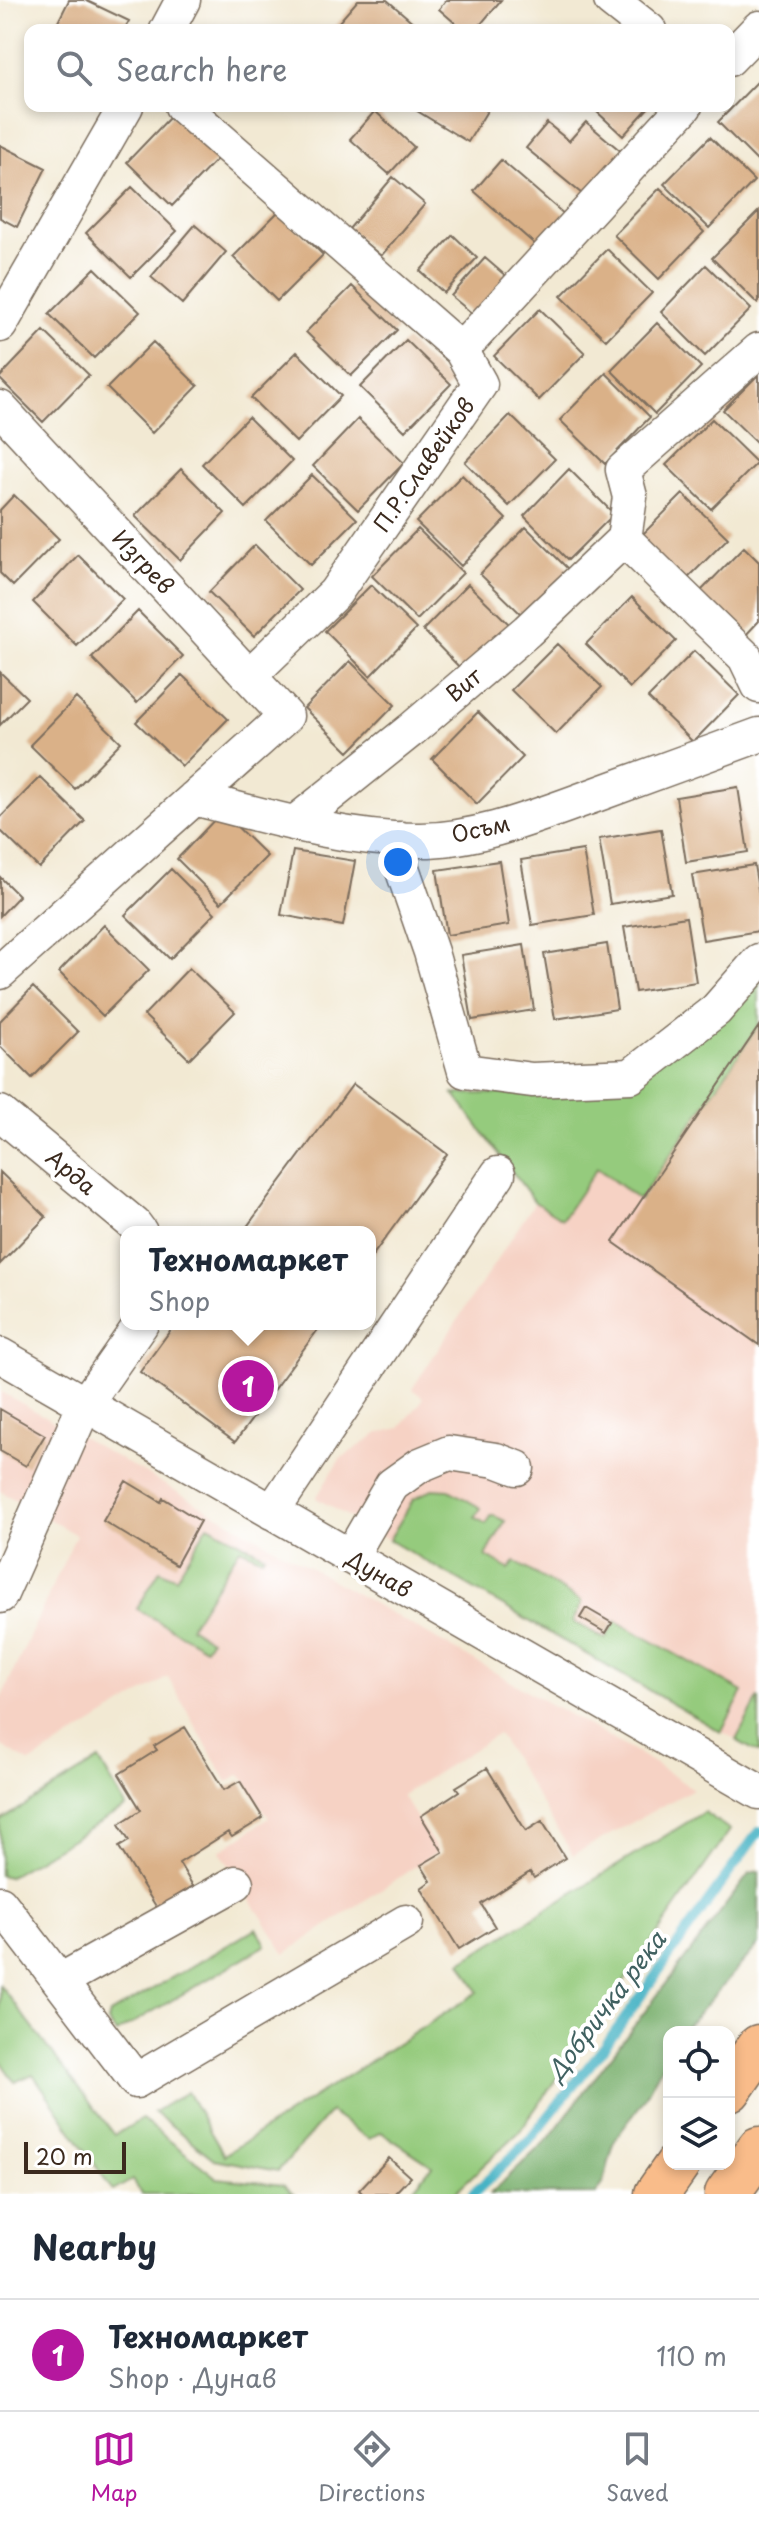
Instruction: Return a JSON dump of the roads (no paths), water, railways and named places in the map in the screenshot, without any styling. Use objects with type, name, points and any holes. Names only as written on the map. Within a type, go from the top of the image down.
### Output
[{"type":"main road","points":[[735,2081],[759,2047]]},
{"type":"main road","points":[[727,2194],[759,2149]]},
{"type":"main road","points":[[657,2194],[674,2170]]},
{"type":"street","points":[[611,0],[641,24]]},
{"type":"street","points":[[735,53],[759,28]]},
{"type":"street","points":[[0,325],[123,112]]},
{"type":"street","points":[[189,112],[461,350],[679,112]]},
{"type":"street","name":"П.Р.Славейков","points":[[249,676],[335,593],[480,384],[461,350]]},
{"type":"street","points":[[759,350],[623,470],[630,497],[624,539],[745,657],[759,686]]},
{"type":"street","name":"Изгрев","points":[[0,408],[286,716],[194,798]]},
{"type":"street","name":"Вит","points":[[295,823],[516,641],[624,539]]},
{"type":"street","name":"Осъм","points":[[194,798],[362,836],[418,841],[477,833],[552,811],[759,735]]},
{"type":"street","points":[[0,972],[194,798]]},
{"type":"street","points":[[401,839],[401,865],[431,952],[465,1071],[532,1080],[631,1076],[716,1010],[759,961]]},
{"type":"street","name":"Арда","points":[[0,1113],[136,1226]]},
{"type":"street","points":[[272,1512],[498,1174]]},
{"type":"street","points":[[0,1596],[85,1404],[137,1330]]},
{"type":"street","name":"Дунав","points":[[0,1355],[759,1792]]},
{"type":"street","points":[[350,1557],[392,1485],[420,1465],[449,1453],[485,1458],[517,1468]]},
{"type":"street","points":[[60,1981],[236,1883]]},
{"type":"street","points":[[0,1903],[136,2081],[406,1922]]},
{"type":"waterway","name":"Добричка река","points":[[473,2194],[528,2142],[605,2046],[759,1831]]},
{"type":"place","name":"Техномаркет","points":[[248,1386]]}]
